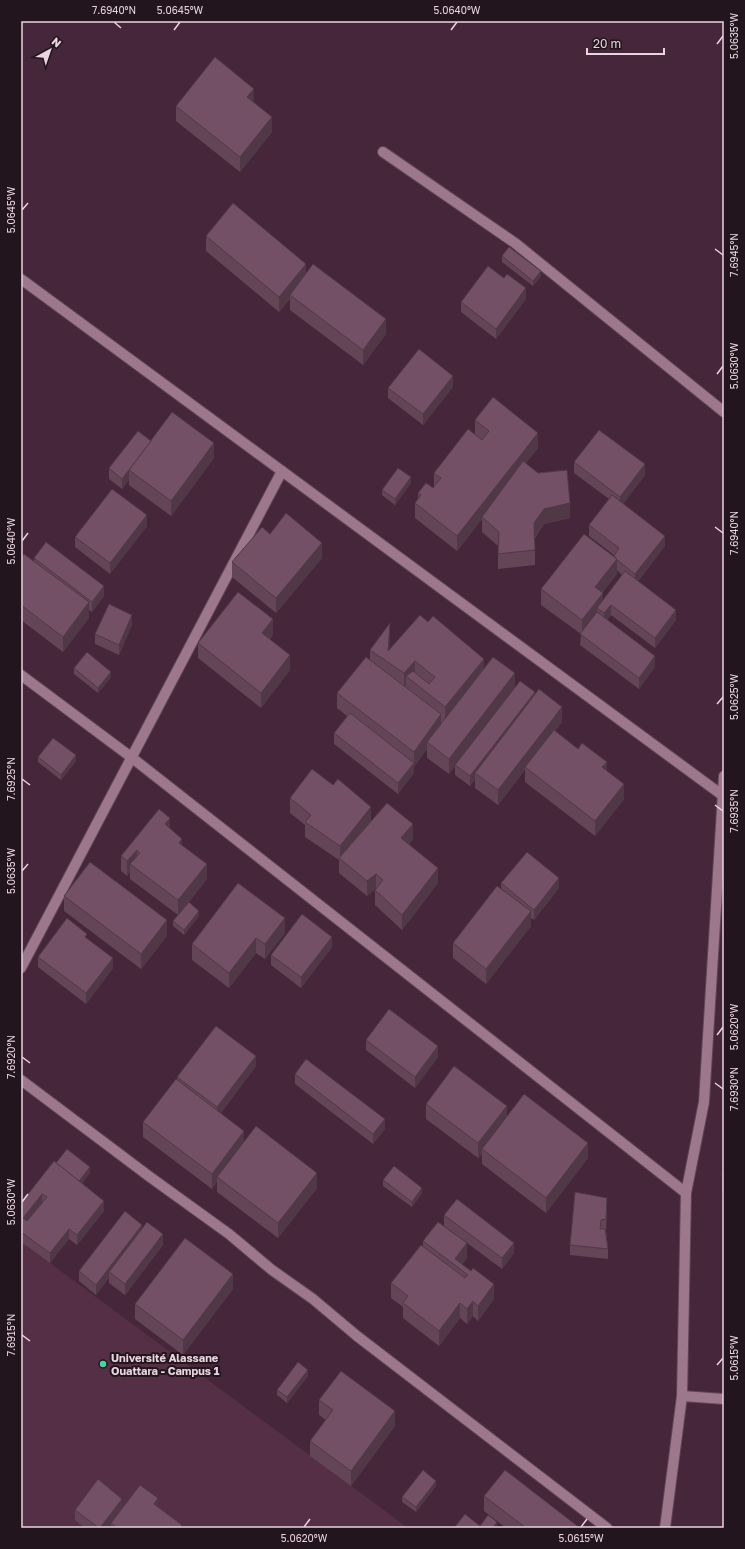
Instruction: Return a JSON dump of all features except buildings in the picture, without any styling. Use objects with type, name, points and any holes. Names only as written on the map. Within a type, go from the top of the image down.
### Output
[{"type":"street","points":[[383,152],[514,243],[724,412]]},
{"type":"street","points":[[21,279],[722,795]]},
{"type":"street","points":[[21,968],[282,471]]},
{"type":"street","points":[[21,675],[131,757],[686,1193]]},
{"type":"street","points":[[666,1528],[682,1396],[686,1193],[704,1102],[724,776]]},
{"type":"street","points":[[21,1080],[229,1234],[272,1270],[313,1299],[357,1336],[607,1528]]},
{"type":"street","points":[[682,1396],[724,1399]]},
{"type":"shaded area","name":"Université Alassane Ouattara - Campus 1","points":[[21,1242],[50,1263],[408,1528],[21,1528]]},
{"type":"place","name":"Université Alassane Ouattara - Campus 1","points":[[103,1364]]}]
